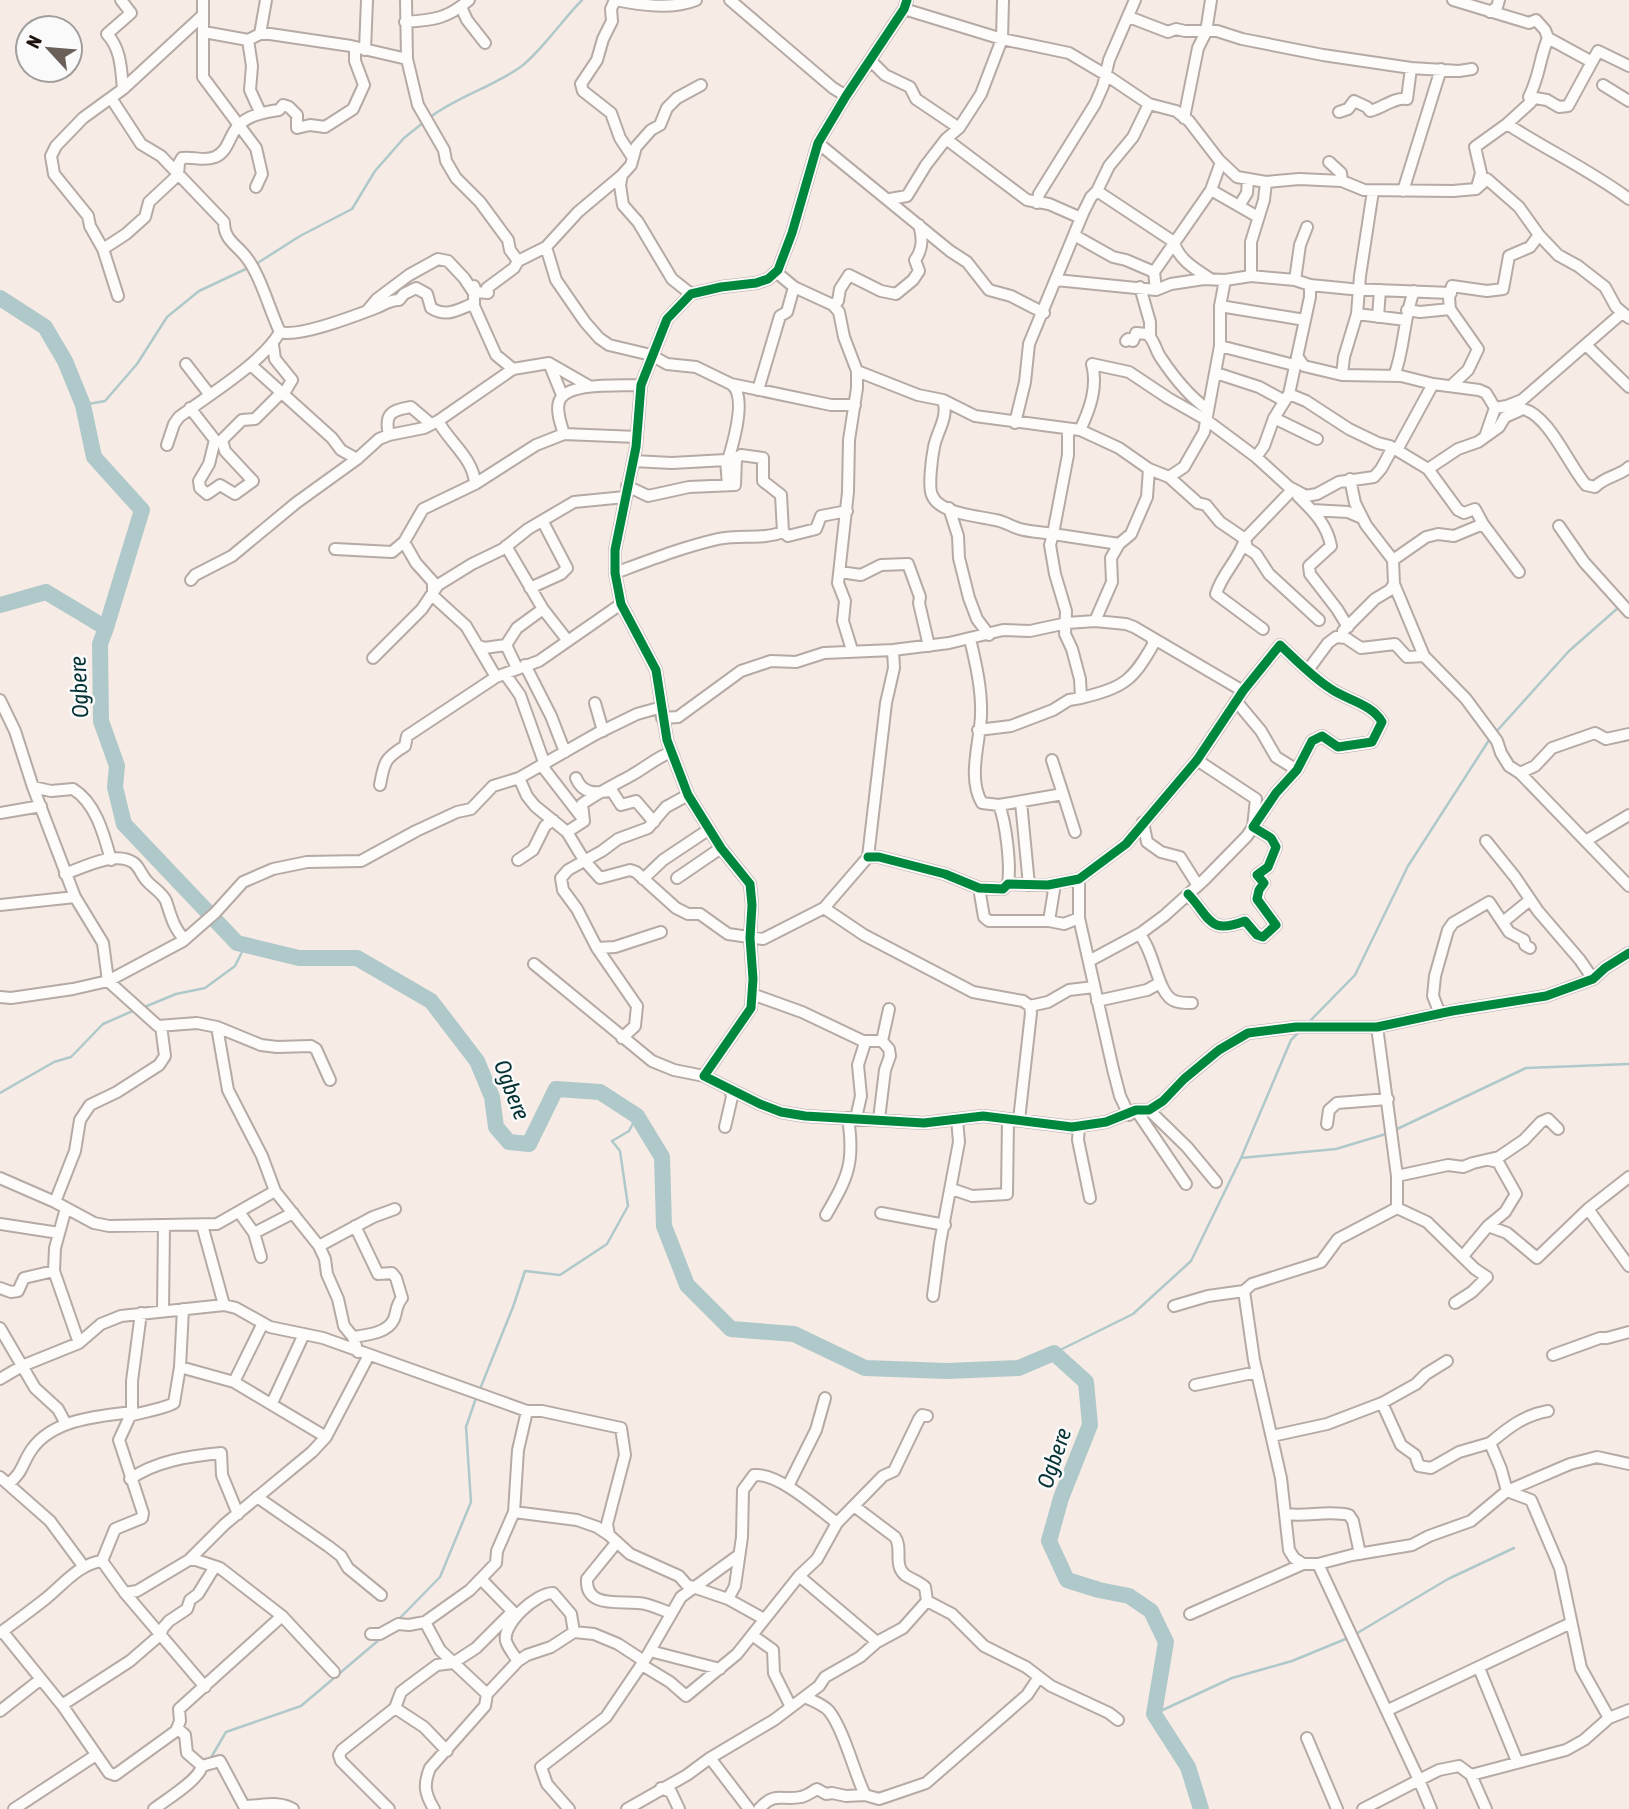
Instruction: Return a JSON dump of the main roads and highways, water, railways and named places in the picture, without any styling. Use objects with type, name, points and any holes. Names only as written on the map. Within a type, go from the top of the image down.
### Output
[{"type":"waterway","points":[[429,118],[519,68],[535,54],[582,0]]},
{"type":"waterway","points":[[256,264],[300,236],[352,209],[375,171],[404,138],[424,122]]},
{"type":"waterway","points":[[83,405],[105,401],[137,364],[167,317],[199,291],[250,267]]},
{"type":"waterway","points":[[0,298],[45,327],[65,361],[83,405],[94,457],[142,510],[106,628]]},
{"type":"waterway","name":"Ogbere","points":[[0,605],[46,592],[106,628],[100,644],[101,721],[117,766],[115,787],[124,824],[237,943],[299,958],[357,958],[431,1001],[477,1061],[492,1097],[496,1127],[509,1142],[529,1144],[556,1089],[600,1092],[637,1116],[662,1157],[664,1226],[687,1285],[731,1329],[794,1334],[865,1368],[947,1371],[1019,1368],[1054,1353],[1086,1382],[1090,1425],[1061,1498],[1049,1541],[1067,1580],[1129,1596],[1151,1611],[1166,1642],[1154,1714],[1188,1767],[1201,1809]]},
{"type":"waterway","points":[[1496,732],[1569,651],[1619,607]]},
{"type":"waterway","points":[[1307,1024],[1355,975],[1408,866],[1491,737]]},
{"type":"waterway","points":[[142,1008],[176,994],[205,988],[235,966],[243,950],[237,943]]},
{"type":"waterway","points":[[0,1093],[54,1062],[71,1057],[103,1024],[135,1010]]},
{"type":"waterway","points":[[1054,1353],[1133,1314],[1191,1261],[1241,1158],[1291,1040],[1300,1031]]},
{"type":"waterway","points":[[1395,1130],[1526,1068],[1629,1064]]},
{"type":"waterway","points":[[480,1389],[525,1271],[560,1275],[607,1244],[628,1206],[620,1151],[612,1141],[629,1131],[637,1116]]},
{"type":"waterway","points":[[1241,1158],[1336,1149],[1389,1133]]},
{"type":"waterway","points":[[399,1619],[440,1577],[471,1502],[466,1427],[477,1395]]},
{"type":"waterway","points":[[1354,1635],[1448,1579],[1514,1548]]},
{"type":"waterway","points":[[1154,1714],[1232,1678],[1292,1661],[1348,1638]]},
{"type":"waterway","points":[[209,1761],[226,1732],[301,1706],[380,1639]]}]
